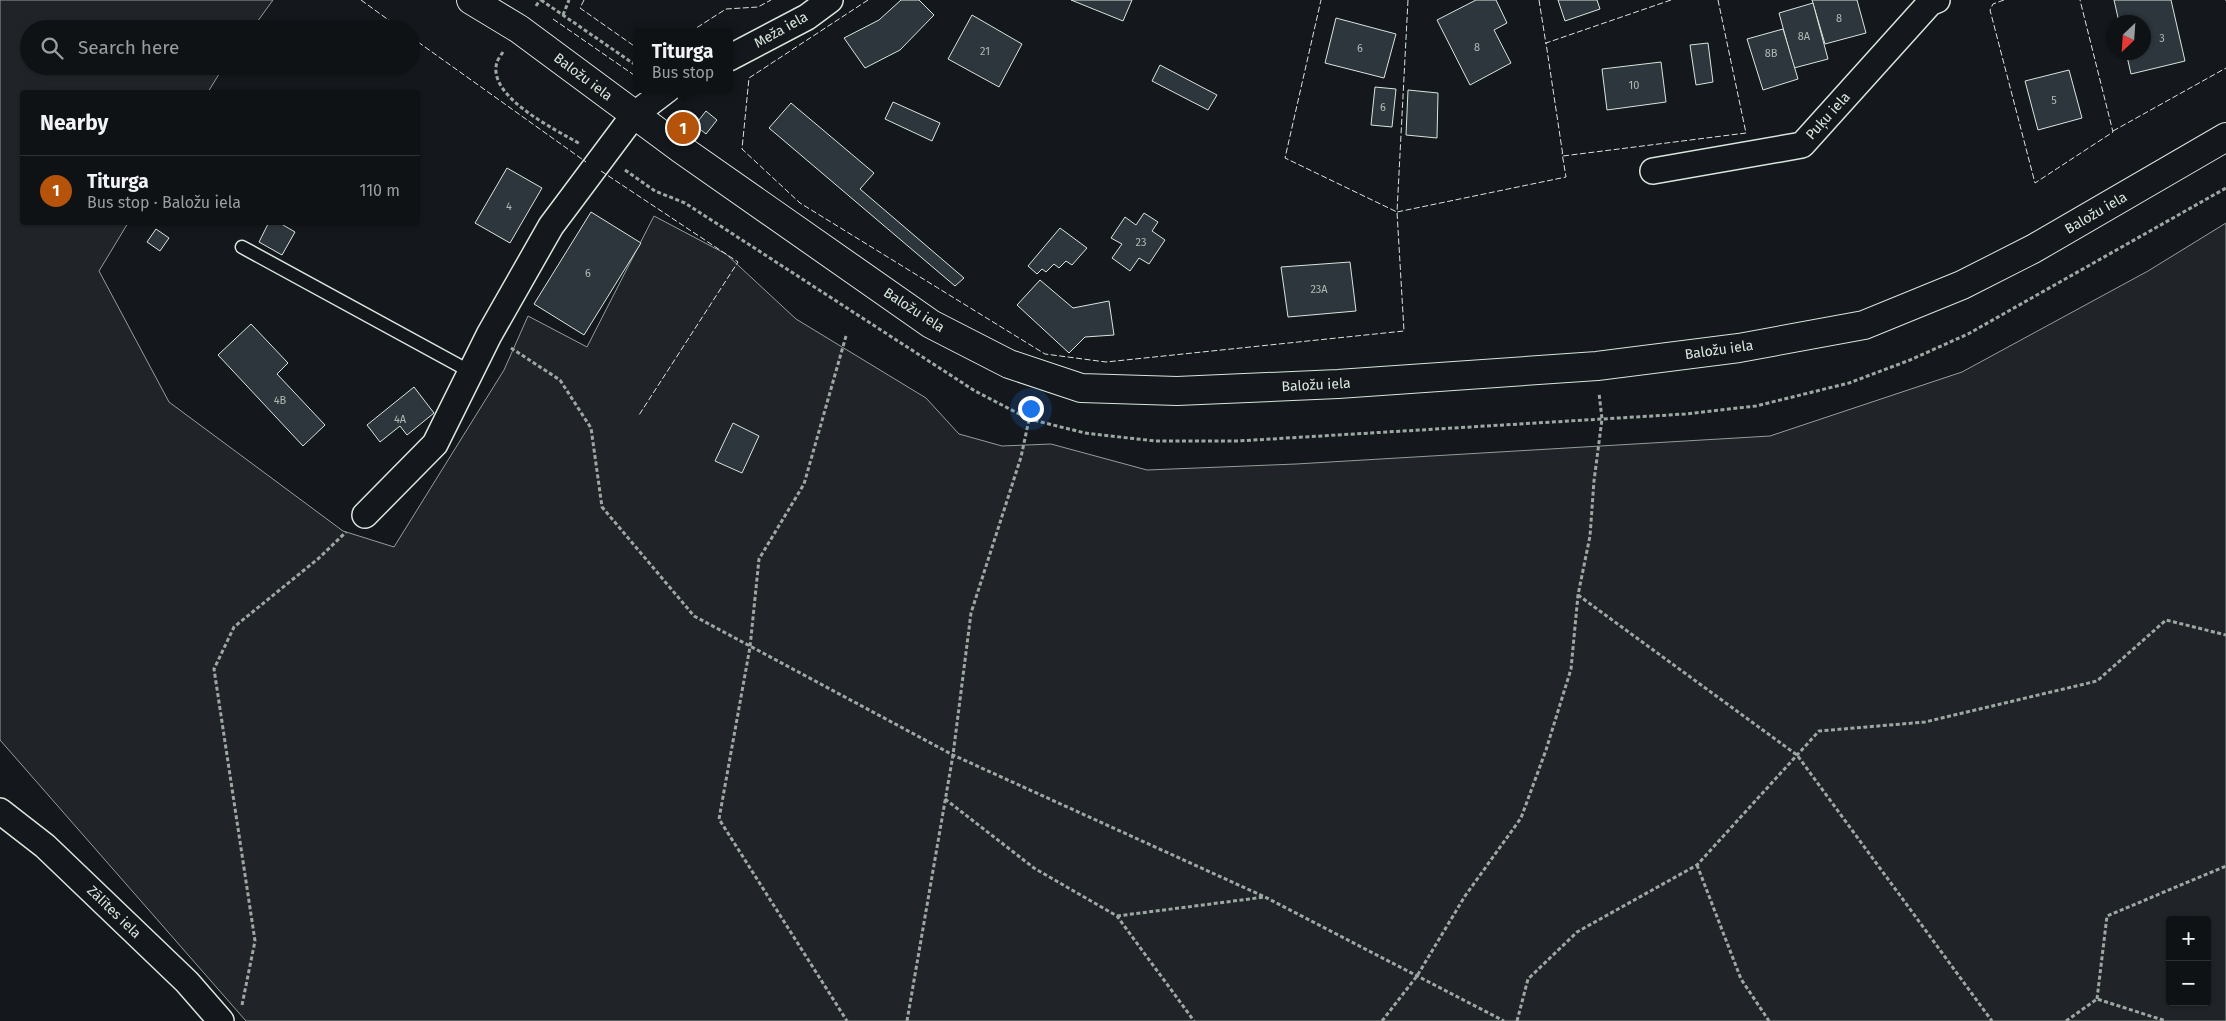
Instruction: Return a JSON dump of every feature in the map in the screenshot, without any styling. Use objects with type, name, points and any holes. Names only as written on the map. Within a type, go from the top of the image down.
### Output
[{"type":"main road","name":"Baložu iela","points":[[471,0],[519,30],[634,115],[931,324],[1009,364],[1081,388],[1177,391],[1338,384],[1597,366],[1739,348],[1864,325],[1962,285],[2024,254],[2226,137]]},
{"type":"street","name":"Meža iela","points":[[733,56],[807,17],[830,0]]},
{"type":"street","name":"Puķu iela","points":[[1653,171],[1802,145],[1930,3],[1937,0]]},
{"type":"street","points":[[365,515],[435,444],[489,335],[551,226],[634,115],[663,93]]},
{"type":"street","name":"Zālītes iela","points":[[0,810],[53,853],[187,982],[231,1017]]},
{"type":"lane","points":[[242,247],[471,372]]},
{"type":"path","points":[[541,0],[633,63]]},
{"type":"path","points":[[563,15],[569,0]]},
{"type":"path","points":[[519,30],[497,63],[498,80],[510,100],[542,121],[655,191],[686,203],[975,391],[1029,419],[1085,433],[1155,441],[1238,441],[1685,414],[1756,406],[1849,383],[1910,360],[1968,334],[2226,188]]},
{"type":"path","points":[[489,335],[560,380],[591,428],[602,507],[694,616],[953,755],[1265,897],[1504,1021]]},
{"type":"path","points":[[846,336],[804,484],[759,559],[750,647],[719,818],[847,1021]]},
{"type":"path","points":[[1382,1021],[1418,976],[1465,896],[1521,818],[1546,750],[1571,669],[1578,595],[1590,536],[1594,481],[1602,419],[1597,366]]},
{"type":"path","points":[[907,1021],[953,755],[971,613],[1021,457],[1040,374]]},
{"type":"path","points":[[231,1017],[255,941],[214,669],[234,627],[319,558],[365,515]]},
{"type":"path","points":[[1578,595],[1797,755],[1992,1021]]},
{"type":"path","points":[[1517,1021],[1528,979],[1577,932],[1697,865],[1819,731],[1925,722],[2097,681],[2166,620],[2226,635]]},
{"type":"path","points":[[945,799],[1034,868],[1117,916],[1194,1021]]},
{"type":"path","points":[[1697,865],[1741,979],[1769,1021]]},
{"type":"path","points":[[2066,1021],[2098,999],[2107,916],[2226,866]]},
{"type":"path","points":[[1117,916],[1265,897]]},
{"type":"path","points":[[2098,999],[2166,1021]]},
{"type":"shaded area","points":[[0,0],[273,0],[259,20],[20,20],[20,75],[218,75],[209,90],[20,90],[20,225],[127,225],[99,271],[169,402],[343,531],[394,547],[504,370],[528,316],[587,347],[654,216],[726,254],[796,319],[926,398],[959,434],[1002,446],[1051,444],[1147,470],[1296,464],[1770,436],[1962,372],[2148,271],[2226,223],[2226,1021],[246,1021],[0,740]]},
{"type":"building","points":[[901,0],[919,0],[934,15],[900,50],[865,68],[844,38],[879,20]]},
{"type":"building","points":[[1071,0],[1132,0],[1123,21]]},
{"type":"building","points":[[1476,0],[1496,0],[1507,23],[1494,30],[1511,63],[1470,85],[1437,20]]},
{"type":"building","points":[[1558,0],[1597,0],[1600,9],[1565,21]]},
{"type":"building","points":[[1812,0],[1857,0],[1866,33],[1825,44]]},
{"type":"building","points":[[2114,0],[2171,0],[2185,61],[2131,74],[2128,60],[2151,60],[2151,15],[2117,15]]},
{"type":"building","points":[[1813,3],[1828,59],[1794,68],[1779,13]]},
{"type":"building","points":[[972,15],[1022,44],[999,87],[948,59]]},
{"type":"building","points":[[1336,18],[1396,34],[1384,78],[1325,63]]},
{"type":"building","points":[[1783,29],[1798,79],[1763,90],[1747,39]]},
{"type":"building","points":[[1708,43],[1713,82],[1696,85],[1690,45]]},
{"type":"building","points":[[1661,62],[1666,102],[1607,110],[1602,69]]},
{"type":"building","points":[[1160,65],[1217,95],[1208,110],[1152,81]]},
{"type":"building","points":[[2069,70],[2082,118],[2038,130],[2025,81]]},
{"type":"building","points":[[1375,87],[1396,89],[1392,127],[1371,125]]},
{"type":"building","points":[[1408,90],[1438,93],[1437,138],[1406,135]]},
{"type":"building","points":[[893,102],[940,123],[932,141],[885,119]]},
{"type":"building","points":[[791,103],[874,173],[860,189],[964,278],[955,286],[769,128]]},
{"type":"building","points":[[706,111],[717,120],[706,134],[695,125]]},
{"type":"building","points":[[507,168],[542,188],[510,243],[475,223]]},
{"type":"building","points":[[591,212],[641,243],[584,335],[534,304]]},
{"type":"building","points":[[1144,213],[1158,222],[1152,231],[1165,240],[1149,264],[1139,258],[1130,271],[1112,258],[1122,244],[1111,238],[1125,217],[1136,225]]},
{"type":"building","points":[[268,225],[283,225],[295,232],[282,255],[259,242]]},
{"type":"building","points":[[1060,228],[1087,248],[1072,265],[1066,261],[1059,268],[1054,264],[1046,272],[1042,269],[1037,274],[1028,266]]},
{"type":"building","points":[[156,229],[169,238],[160,251],[147,242]]},
{"type":"building","points":[[1350,262],[1356,311],[1288,317],[1281,267]]},
{"type":"building","points":[[1040,280],[1073,308],[1109,301],[1114,335],[1085,337],[1069,353],[1017,305]]},
{"type":"building","points":[[251,324],[288,363],[277,374],[325,425],[303,446],[218,355]]},
{"type":"building","points":[[414,387],[434,413],[407,435],[400,426],[380,442],[367,425]]},
{"type":"building","points":[[733,423],[759,436],[742,473],[715,461]]},
{"type":"fence","points":[[361,0],[389,20]]},
{"type":"fence","points":[[584,0],[580,8],[633,45]]},
{"type":"fence","points":[[696,28],[726,9],[758,7],[771,0]]},
{"type":"fence","points":[[868,0],[749,78],[742,149],[800,203],[1045,354],[1106,362],[1404,331],[1397,212],[1285,158],[1321,0]]},
{"type":"fence","points":[[1408,0],[1397,212],[1566,177],[1562,153]]},
{"type":"fence","points":[[1539,0],[1546,44]]},
{"type":"fence","points":[[1671,0],[1546,43],[1563,156],[1746,133],[1718,0]]},
{"type":"fence","points":[[2004,0],[1993,4],[1990,10],[2035,183],[2113,132],[2080,0]]},
{"type":"fence","points":[[553,19],[633,74]]},
{"type":"fence","points":[[420,43],[586,162]]},
{"type":"fence","points":[[2113,131],[2226,68]]},
{"type":"fence","points":[[601,171],[738,262],[639,415]]},
{"type":"place","name":"Titurga","points":[[683,128]]}]
